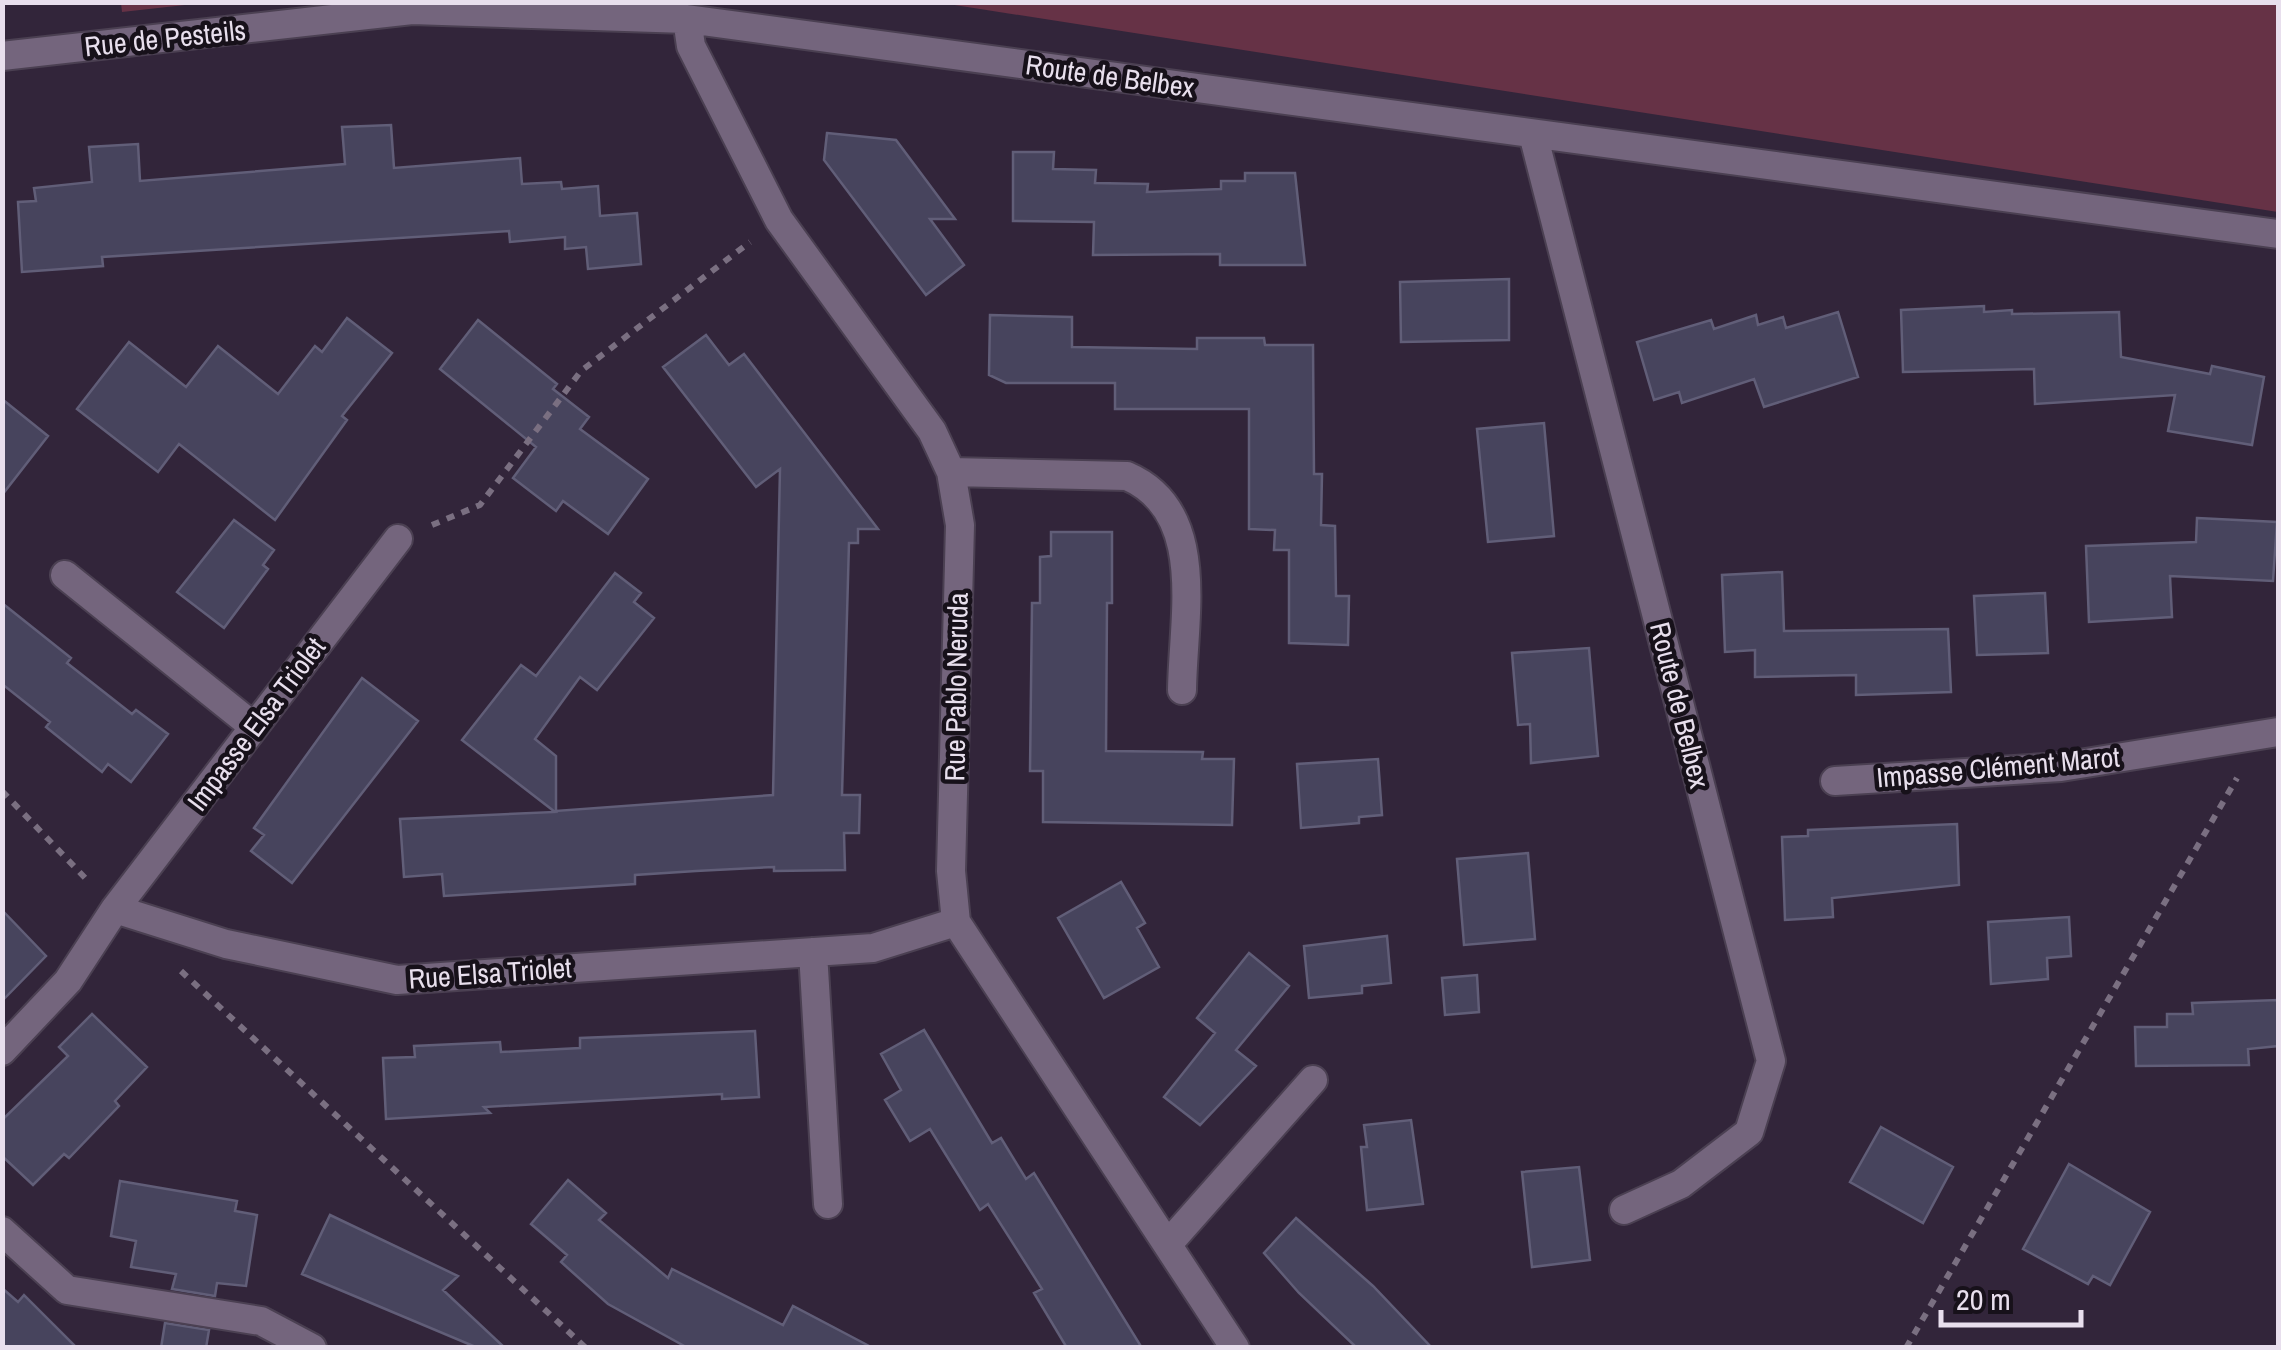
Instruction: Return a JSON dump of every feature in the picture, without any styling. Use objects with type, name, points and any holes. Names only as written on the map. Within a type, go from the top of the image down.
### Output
[{"type":"street","name":"Rue de Pesteils","points":[[2,56],[412,10],[687,19]]},
{"type":"street","name":"Route de Belbex","points":[[687,19],[2278,234]]},
{"type":"street","name":"Rue Pablo Neruda","points":[[687,19],[691,46],[778,220],[932,431],[951,472],[960,525],[951,870],[956,922],[1235,1348]]},
{"type":"street","name":"Route de Belbex","points":[[1533,134],[1771,1060],[1750,1132],[1681,1184],[1624,1210]]},
{"type":"street","points":[[951,472],[1127,476],[1152,487],[1171,508],[1184,538],[1182,690]]},
{"type":"street","name":"Impasse Elsa Triolet","points":[[2,1051],[68,981],[115,910],[398,539]]},
{"type":"street","points":[[65,574],[253,726]]},
{"type":"street","name":"Impasse Clément Marot","points":[[1835,781],[2061,767],[2271,733]]},
{"type":"street","name":"Rue Elsa Triolet","points":[[115,910],[226,944],[397,980],[873,948],[956,922]]},
{"type":"street","points":[[812,952],[828,1204]]},
{"type":"street","points":[[1168,1244],[1313,1080]]},
{"type":"street","points":[[2,1232],[66,1290],[260,1321],[312,1348]]},
{"type":"path","points":[[398,539],[480,505],[581,371],[778,220]]},
{"type":"path","points":[[1906,1348],[2271,733]]},
{"type":"path","points":[[2,790],[115,910]]},
{"type":"path","points":[[172,962],[586,1348]]},
{"type":"shaded area","points":[[121,2],[203,3],[122,12]]},
{"type":"shaded area","points":[[942,3],[2278,3],[2278,212]]},
{"type":"building","points":[[391,125],[394,168],[520,158],[522,184],[561,182],[562,189],[598,186],[600,216],[637,213],[641,264],[588,269],[586,247],[565,249],[565,237],[510,242],[509,231],[102,257],[103,266],[22,272],[18,202],[36,201],[34,188],[92,182],[89,147],[138,144],[140,181],[345,164],[342,127]]},
{"type":"building","points":[[827,133],[896,140],[955,219],[930,219],[964,265],[926,295],[824,160]]},
{"type":"building","points":[[1013,152],[1054,152],[1053,169],[1096,170],[1095,183],[1148,184],[1147,192],[1221,189],[1221,181],[1245,181],[1245,173],[1295,173],[1305,265],[1220,265],[1220,254],[1093,255],[1094,222],[1013,221]]},
{"type":"building","points":[[1509,279],[1509,340],[1401,342],[1400,282]]},
{"type":"building","points":[[1984,306],[1984,312],[2012,310],[2012,314],[2119,312],[2121,357],[2210,374],[2212,366],[2264,377],[2252,445],[2168,431],[2175,395],[2035,404],[2034,369],[1903,372],[1901,310]]},
{"type":"building","points":[[1838,312],[1858,377],[1764,407],[1754,379],[1682,403],[1679,392],[1654,400],[1637,342],[1711,320],[1714,329],[1756,315],[1758,325],[1783,317],[1786,328]]},
{"type":"building","points":[[990,315],[1072,317],[1072,347],[1197,349],[1197,338],[1264,338],[1265,345],[1313,345],[1314,474],[1322,474],[1321,525],[1335,526],[1336,596],[1349,596],[1348,645],[1289,643],[1289,550],[1274,550],[1275,530],[1249,529],[1249,409],[1115,409],[1115,383],[1006,383],[989,375]]},
{"type":"building","points":[[347,318],[392,353],[342,416],[347,420],[275,520],[179,444],[158,472],[77,409],[129,342],[186,387],[218,346],[278,394],[315,346],[322,352]]},
{"type":"building","points":[[478,320],[557,384],[553,389],[589,417],[580,429],[648,479],[608,534],[563,501],[556,511],[513,478],[536,447],[440,369]]},
{"type":"building","points":[[706,335],[729,365],[744,354],[878,529],[858,529],[858,543],[849,543],[842,795],[860,795],[859,833],[844,833],[845,870],[774,871],[774,867],[696,871],[635,875],[635,884],[444,896],[442,874],[404,877],[400,819],[555,812],[462,740],[521,665],[536,676],[615,573],[641,593],[634,602],[654,618],[597,690],[580,677],[535,739],[556,756],[556,811],[773,795],[780,469],[756,487],[663,367]]},
{"type":"building","points":[[2,399],[48,436],[2,495]]},
{"type":"building","points":[[1544,423],[1554,536],[1488,542],[1477,429]]},
{"type":"building","points":[[2197,518],[2277,522],[2273,581],[2170,576],[2172,617],[2089,622],[2086,546],[2196,542]]},
{"type":"building","points":[[234,520],[274,550],[263,565],[268,569],[224,628],[177,592]]},
{"type":"building","points":[[1051,532],[1112,532],[1112,603],[1107,603],[1106,751],[1203,752],[1202,759],[1234,759],[1232,825],[1043,822],[1043,771],[1030,771],[1032,603],[1040,603],[1040,557],[1051,556]]},
{"type":"building","points":[[1782,572],[1784,631],[1948,629],[1951,692],[1856,695],[1856,675],[1755,677],[1755,650],[1725,652],[1722,575]]},
{"type":"building","points":[[2045,593],[2048,653],[1977,655],[1974,596]]},
{"type":"building","points":[[2,603],[71,658],[67,663],[132,714],[136,710],[168,734],[131,782],[108,764],[102,772],[46,727],[50,722],[2,684]]},
{"type":"building","points":[[1589,648],[1598,756],[1531,763],[1530,724],[1518,725],[1512,653]]},
{"type":"building","points":[[362,678],[418,721],[292,883],[251,851],[264,835],[254,828]]},
{"type":"building","points":[[1378,759],[1382,815],[1359,817],[1359,823],[1301,828],[1297,764]]},
{"type":"building","points":[[1957,824],[1959,885],[1832,898],[1833,917],[1785,920],[1782,837],[1808,836],[1808,830]]},
{"type":"building","points":[[1528,853],[1535,939],[1464,945],[1457,859]]},
{"type":"building","points":[[1121,882],[1145,923],[1137,928],[1159,967],[1104,998],[1058,918]]},
{"type":"building","points":[[2,910],[46,956],[2,1001]]},
{"type":"building","points":[[2069,917],[2071,956],[2047,958],[2048,979],[1991,984],[1988,922]]},
{"type":"building","points":[[1387,936],[1391,983],[1362,986],[1362,993],[1309,998],[1304,946]]},
{"type":"building","points":[[1249,953],[1289,986],[1236,1050],[1256,1066],[1200,1125],[1164,1097],[1215,1033],[1197,1018]]},
{"type":"building","points":[[1477,975],[1479,1012],[1445,1015],[1442,978]]},
{"type":"building","points":[[2278,1000],[2278,1046],[2248,1049],[2249,1065],[2136,1066],[2135,1027],[2167,1027],[2167,1014],[2193,1014],[2192,1003]]},
{"type":"building","points":[[92,1014],[147,1067],[115,1101],[119,1106],[69,1158],[64,1154],[33,1185],[2,1156],[2,1120],[68,1056],[59,1047]]},
{"type":"building","points":[[924,1030],[992,1143],[1001,1138],[1026,1179],[1034,1173],[1142,1348],[1067,1348],[1034,1293],[1042,1289],[988,1204],[980,1210],[930,1129],[910,1141],[885,1100],[901,1090],[881,1054]]},
{"type":"building","points":[[755,1031],[759,1097],[722,1099],[722,1094],[484,1107],[490,1113],[386,1119],[383,1058],[415,1057],[414,1046],[500,1042],[501,1052],[580,1048],[580,1038]]},
{"type":"building","points":[[1411,1120],[1423,1204],[1367,1210],[1361,1147],[1367,1147],[1364,1125]]},
{"type":"building","points":[[1881,1127],[1953,1167],[1923,1223],[1850,1182]]},
{"type":"building","points":[[2069,1164],[2150,1212],[2110,1285],[2093,1276],[2088,1284],[2023,1249]]},
{"type":"building","points":[[1579,1167],[1590,1260],[1532,1267],[1522,1172]]},
{"type":"building","points":[[568,1180],[606,1213],[599,1220],[668,1278],[672,1269],[783,1325],[793,1306],[873,1348],[688,1348],[608,1304],[561,1262],[567,1255],[531,1224]]},
{"type":"building","points":[[120,1181],[237,1201],[235,1211],[257,1215],[246,1286],[217,1283],[215,1296],[172,1289],[176,1274],[131,1267],[136,1241],[111,1236]]},
{"type":"building","points":[[330,1215],[458,1276],[443,1290],[505,1348],[478,1348],[302,1274]]},
{"type":"building","points":[[1296,1218],[1373,1286],[1432,1348],[1357,1348],[1299,1293],[1264,1253]]},
{"type":"building","points":[[2,1288],[18,1302],[24,1295],[77,1348],[2,1348]]},
{"type":"building","points":[[165,1323],[209,1330],[206,1348],[161,1348]]}]
